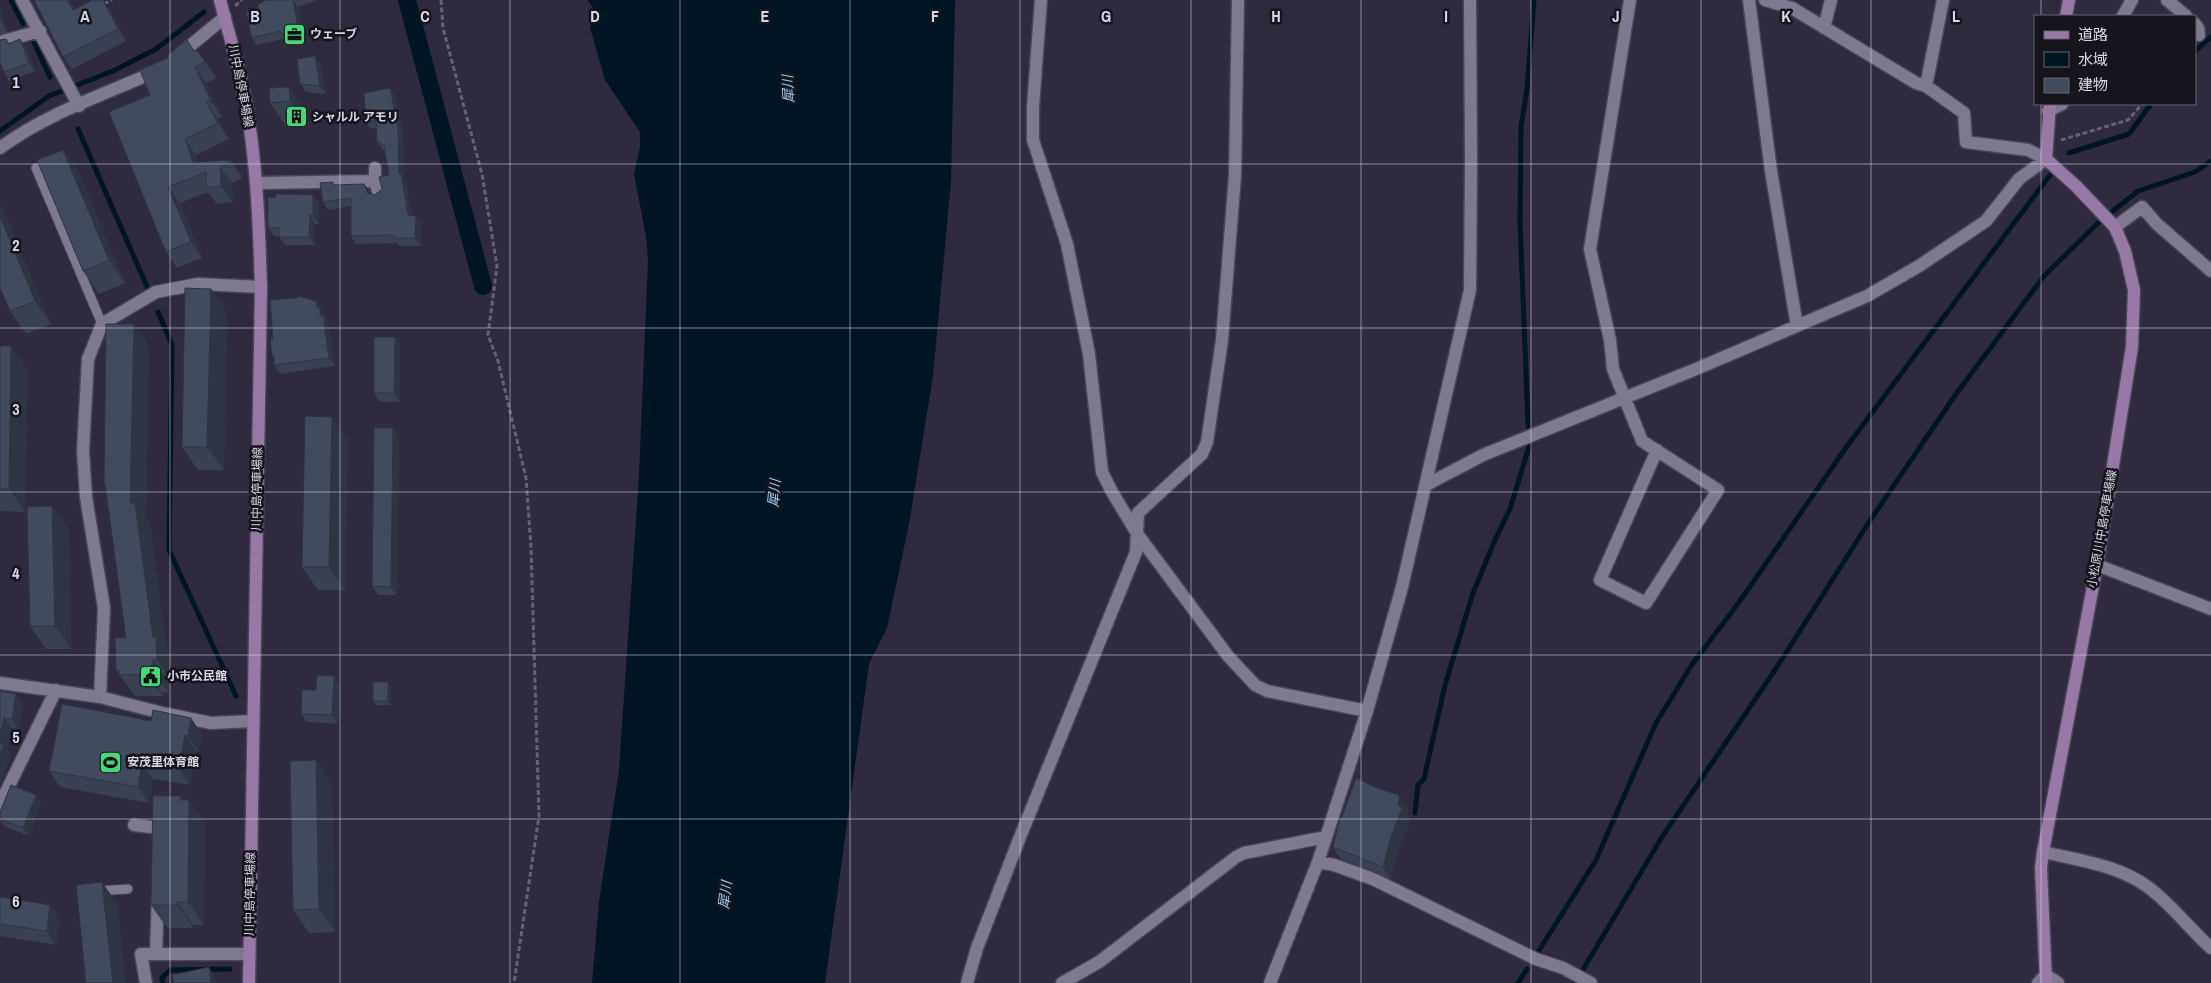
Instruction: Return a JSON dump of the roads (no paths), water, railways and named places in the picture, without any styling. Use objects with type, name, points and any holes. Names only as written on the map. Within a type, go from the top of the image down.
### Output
[{"type":"main road","name":"川中島停車場線","points":[[220,0],[238,65],[246,106],[257,183],[261,287],[249,983]]},
{"type":"main road","points":[[2066,15],[2069,0]]},
{"type":"main road","points":[[2046,159],[2049,108]]},
{"type":"main road","name":"小松原川中島停車場線","points":[[2043,980],[2041,868],[2043,852],[2096,565],[2132,347],[2134,290],[2125,251],[2115,227],[2046,159]]},
{"type":"street","points":[[22,0],[76,101]]},
{"type":"street","points":[[1041,0],[1033,107],[1033,140],[1067,244],[1089,354],[1102,472],[1138,535],[1228,656],[1255,686],[1267,691],[1367,711]]},
{"type":"street","points":[[967,983],[977,948],[1020,837],[1136,552],[1138,513],[1202,454],[1207,442],[1222,340],[1235,175],[1238,0]]},
{"type":"street","points":[[1270,983],[1318,862],[1367,711],[1402,587],[1470,290],[1470,0]]},
{"type":"street","points":[[1630,0],[1590,249],[1610,340],[1613,370],[1642,441],[1658,450],[1718,490],[1646,603],[1600,580],[1658,450]]},
{"type":"street","points":[[1749,0],[1772,171],[1797,326]]},
{"type":"street","points":[[1426,485],[1483,456],[1520,440],[1867,296],[1926,261],[1986,221],[2019,179],[2046,159],[2028,150],[1966,142],[1964,113],[1926,86],[1916,83],[1824,28],[1793,4],[1766,0]]},
{"type":"street","points":[[1824,28],[1831,0]]},
{"type":"street","points":[[1926,86],[1943,0]]},
{"type":"street","points":[[2124,15],[2132,0]]},
{"type":"street","points":[[2167,0],[2185,15]]},
{"type":"street","points":[[0,148],[76,101],[159,70],[225,17]]},
{"type":"street","points":[[0,42],[40,31]]},
{"type":"street","points":[[257,183],[375,175],[379,195]]},
{"type":"street","points":[[2115,227],[2142,207],[2157,224],[2211,271]]},
{"type":"street","points":[[100,697],[104,608],[86,497],[83,451],[88,359],[102,324],[156,292],[198,284],[261,287]]},
{"type":"street","points":[[2096,565],[2211,609]]},
{"type":"street","points":[[0,683],[100,697],[211,723],[253,721]]},
{"type":"street","points":[[0,804],[56,690]]},
{"type":"street","points":[[134,825],[159,828],[158,848]]},
{"type":"street","points":[[1062,983],[1099,962],[1236,857],[1244,853],[1326,837]]},
{"type":"street","points":[[2043,852],[2096,864],[2129,876],[2147,887],[2179,914],[2211,948]]},
{"type":"street","points":[[1318,862],[1334,865],[1373,880],[1536,959],[1563,968],[1590,982]]},
{"type":"street","points":[[156,954],[158,886]]},
{"type":"street","points":[[146,983],[141,954],[248,954]]},
{"type":"street","points":[[2043,980],[2058,983]]},
{"type":"lane","points":[[36,168],[102,324]]},
{"type":"lane","points":[[90,891],[128,889]]},
{"type":"water","name":"犀川","points":[[588,0],[955,0],[951,181],[933,376],[909,524],[887,628],[869,664],[825,983],[592,983],[599,902],[619,770],[639,475],[648,260],[646,236],[634,174],[640,147],[640,132],[605,80],[590,27],[596,13]]},
{"type":"waterway","points":[[11,0],[23,24]]},
{"type":"waterway","points":[[407,0],[483,286]]},
{"type":"waterway","points":[[1415,813],[1418,785],[1424,779],[1445,685],[1473,593],[1510,509],[1529,447],[1520,223],[1521,127],[1527,89],[1534,0]]},
{"type":"waterway","points":[[0,131],[49,96],[113,71],[156,49],[204,12]]},
{"type":"waterway","points":[[2196,50],[2211,37]]},
{"type":"waterway","points":[[34,42],[50,77]]},
{"type":"waterway","points":[[2069,153],[2129,134],[2150,105]]},
{"type":"waterway","points":[[78,129],[148,289]]},
{"type":"waterway","points":[[1575,983],[1662,837],[1777,667],[1869,522],[1956,394],[2044,276],[2098,223],[2138,191],[2195,172],[2211,161]]},
{"type":"waterway","points":[[1538,952],[1596,860],[1656,723],[1691,666],[1740,601],[1847,446],[2050,175]]},
{"type":"waterway","points":[[158,312],[172,345],[169,550],[236,696]]},
{"type":"waterway","points":[[163,983],[162,978],[170,970],[230,969]]},
{"type":"waterway","points":[[1518,983],[1527,969]]},
{"type":"place","name":"ウェーブ","points":[[294,34]]},
{"type":"place","name":"シャルル アモリ","points":[[296,117]]},
{"type":"place","name":"小市公民館","points":[[151,676]]},
{"type":"place","name":"安茂里体育館","points":[[111,762]]}]
